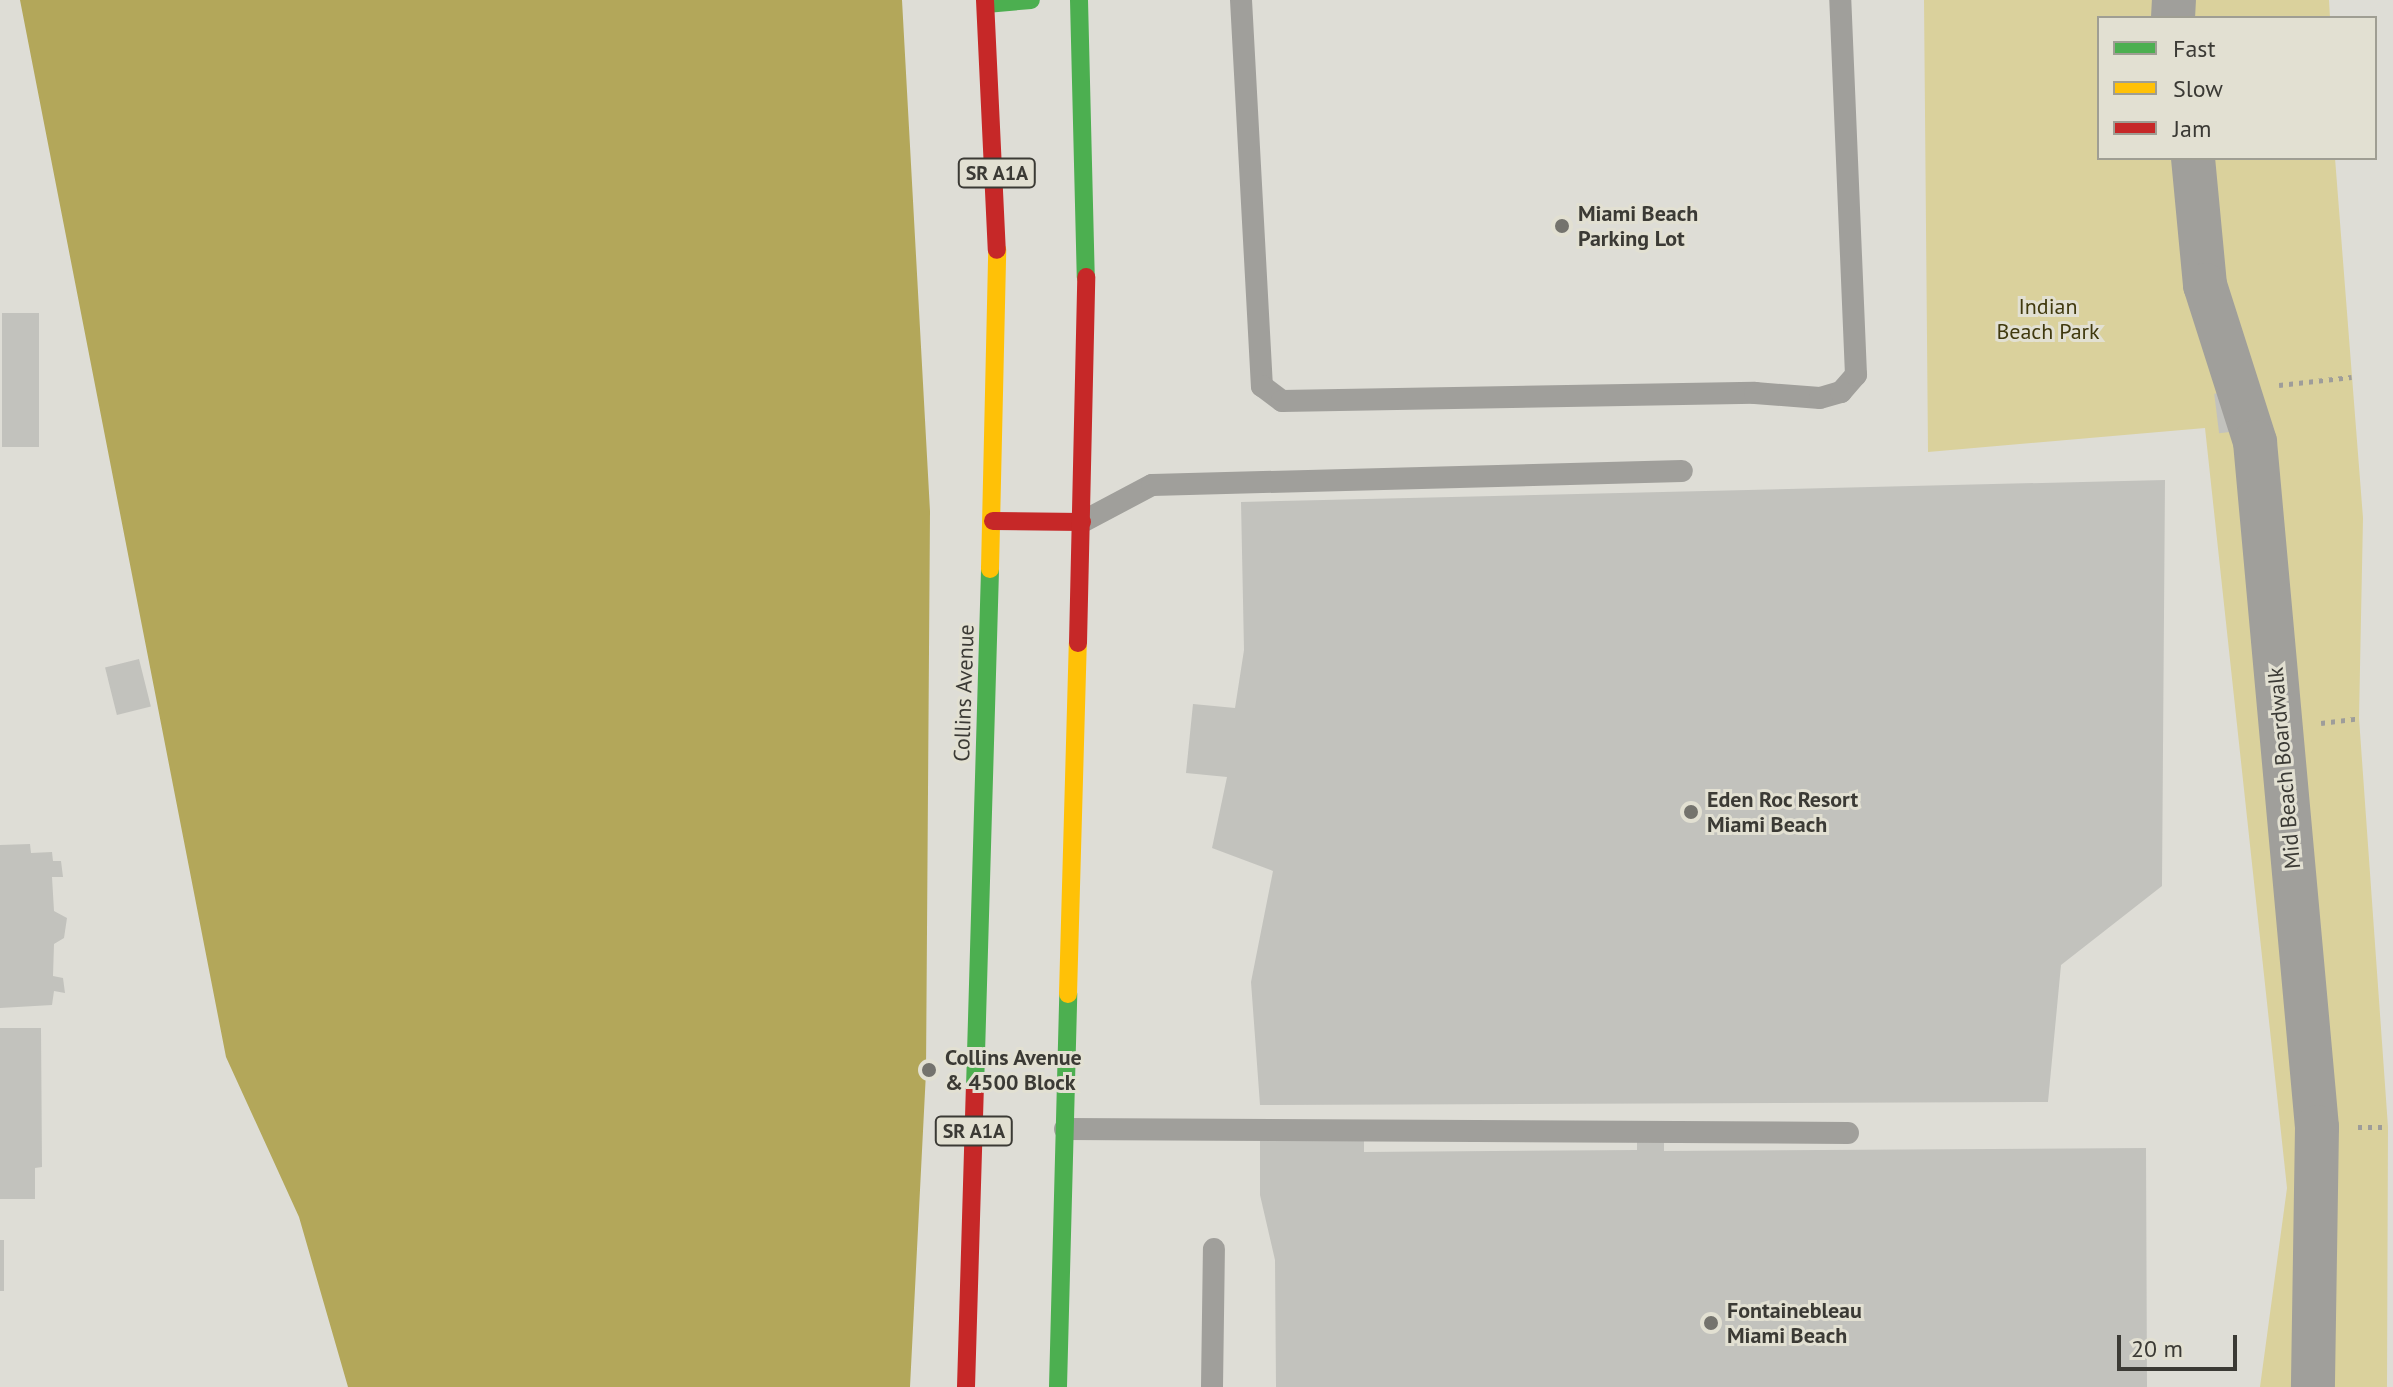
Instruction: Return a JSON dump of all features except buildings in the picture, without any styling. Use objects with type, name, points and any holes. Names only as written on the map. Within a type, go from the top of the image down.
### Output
[{"type":"main road","points":[[985,2],[1031,0]]},
{"type":"main road","points":[[1058,1387],[1088,189],[1079,0]]},
{"type":"main road","name":"Collins Avenue","points":[[966,1387],[993,521],[997,163],[985,2]]},
{"type":"main road","points":[[993,521],[1082,522]]},
{"type":"street","name":"Mid Beach Boardwalk","points":[[2193,160],[2205,285],[2242,389],[2255,442],[2317,1127],[2313,1387]]},
{"type":"lane","points":[[1241,0],[1262,386],[1282,401],[1755,393],[1820,398],[1841,392],[1856,375],[1840,0]]},
{"type":"lane","points":[[1082,522],[1152,485],[1682,471]]},
{"type":"lane","points":[[1065,1129],[1848,1133]]},
{"type":"lane","points":[[1212,1387],[1214,1249]]},
{"type":"path","points":[[2242,389],[2352,377]]},
{"type":"green space","name":"Indian Beach Park","points":[[1924,0],[2329,0],[2330,16],[2097,16],[2097,160],[2335,160],[2363,518],[2359,718],[2388,1127],[2387,1387],[2260,1387],[2287,1188],[2205,428],[1928,452]]},
{"type":"shaded area","points":[[20,0],[902,0],[930,511],[926,1072],[910,1387],[348,1387],[299,1217],[226,1057]]},
{"type":"traffic: fast","points":[[986,4],[1031,0]]},
{"type":"traffic: fast","points":[[1079,0],[1086,277]]},
{"type":"traffic: fast","points":[[975,1088],[990,569]]},
{"type":"traffic: fast","points":[[1058,1387],[1068,994]]},
{"type":"traffic: slow","points":[[990,569],[997,250]]},
{"type":"traffic: slow","points":[[1068,994],[1078,643]]},
{"type":"traffic: jam","points":[[985,0],[997,250]]},
{"type":"traffic: jam","points":[[1078,643],[1086,277]]},
{"type":"traffic: jam","points":[[993,521],[1082,522]]},
{"type":"traffic: jam","points":[[966,1387],[975,1088]]},
{"type":"place","name":"Miami Beach Parking Lot","points":[[1562,226]]},
{"type":"place","name":"Eden Roc Resort Miami Beach","points":[[1691,812]]},
{"type":"place","name":"Collins Avenue & 4500 Block","points":[[929,1070]]},
{"type":"place","name":"Fontainebleau Miami Beach","points":[[1711,1323]]}]
